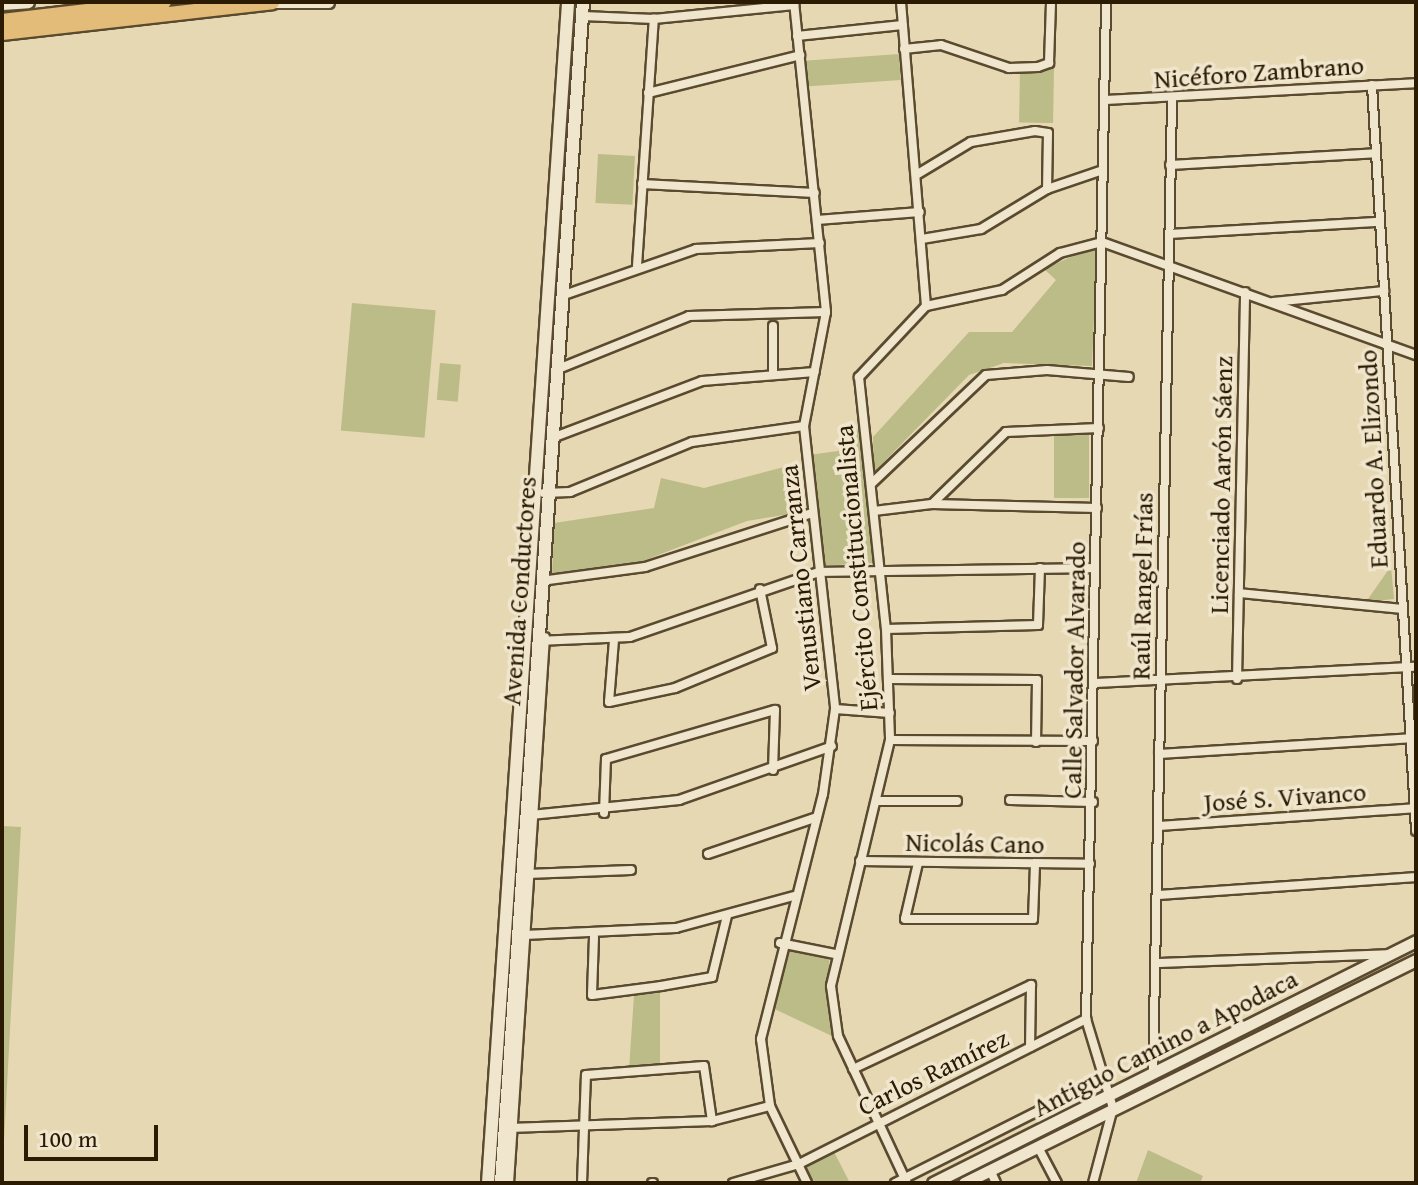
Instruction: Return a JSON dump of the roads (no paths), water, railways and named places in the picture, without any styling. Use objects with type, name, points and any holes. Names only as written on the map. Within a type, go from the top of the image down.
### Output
[{"type":"main road","points":[[2,21],[164,2]]},
{"type":"main road","points":[[2,33],[272,2]]},
{"type":"main road","name":"Avenida Conductores","points":[[488,1183],[542,492],[568,2]]},
{"type":"main road","name":"Avenida Conductores","points":[[501,1183],[508,1128],[542,641],[538,620],[542,492],[552,438],[558,369],[583,9]]},
{"type":"street","points":[[2,4],[28,2]]},
{"type":"street","points":[[272,2],[328,2]]},
{"type":"street","points":[[901,2],[926,306],[1002,290],[1060,253],[1102,242],[1168,261],[1416,355]]},
{"type":"street","points":[[904,49],[941,45],[1009,68],[1038,67],[1049,63],[1051,2]]},
{"type":"street","name":"Calle Salvador Alvarado","points":[[1106,2],[1093,802],[1086,1019],[1113,1108]]},
{"type":"street","points":[[583,9],[654,19],[794,4]]},
{"type":"street","name":"Venustiano Carranza","points":[[794,4],[826,312],[804,426],[835,709],[832,746],[817,817],[780,943],[761,1039],[770,1106],[807,1183]]},
{"type":"street","points":[[637,266],[654,19]]},
{"type":"street","points":[[797,36],[902,25]]},
{"type":"street","points":[[648,93],[800,55]]},
{"type":"street","name":"Nicéforo Zambrano","points":[[1105,100],[1416,83]]},
{"type":"street","name":"Eduardo A. Elizondo","points":[[1372,85],[1401,609],[1412,668],[1416,831]]},
{"type":"street","name":"Raúl Rangel Frías","points":[[1153,1074],[1159,895],[1160,683],[1172,98]]},
{"type":"street","points":[[916,175],[971,142],[1035,131],[1048,133],[1047,189]]},
{"type":"street","points":[[1170,165],[1376,153]]},
{"type":"street","points":[[922,239],[987,226],[1047,189],[1103,170]]},
{"type":"street","points":[[642,184],[815,193]]},
{"type":"street","points":[[817,220],[920,212]]},
{"type":"street","points":[[1169,234],[1380,222]]},
{"type":"street","points":[[564,295],[637,266],[696,249],[820,243]]},
{"type":"street","points":[[1270,302],[1384,291]]},
{"type":"street","name":"Licenciado Aarón Sáenz","points":[[1237,679],[1245,292]]},
{"type":"street","name":"Ejército Constitucionalista","points":[[906,1180],[853,1069],[833,1006],[835,954],[890,740],[886,629],[859,377],[926,306]]},
{"type":"street","points":[[558,369],[689,316],[826,312]]},
{"type":"street","points":[[773,326],[773,371]]},
{"type":"street","points":[[552,438],[680,386],[773,371],[815,372]]},
{"type":"street","points":[[871,484],[986,375],[1099,374],[1129,377]]},
{"type":"street","points":[[542,492],[570,492],[692,442],[804,426]]},
{"type":"street","points":[[932,504],[1006,432],[1099,428]]},
{"type":"street","points":[[874,511],[932,504],[1097,508]]},
{"type":"street","points":[[541,581],[645,567],[812,513]]},
{"type":"street","points":[[542,641],[614,640],[760,589],[819,572],[880,567],[1095,568]]},
{"type":"street","points":[[886,629],[1038,625],[1040,568]]},
{"type":"street","points":[[614,640],[609,702],[675,688],[772,648],[760,589]]},
{"type":"street","points":[[1239,593],[1401,609]]},
{"type":"street","points":[[1095,683],[1160,683],[1412,668]]},
{"type":"street","points":[[889,679],[1037,680],[1036,742]]},
{"type":"street","points":[[835,709],[890,713]]},
{"type":"street","points":[[604,813],[606,759],[775,710],[773,770]]},
{"type":"street","points":[[1159,754],[1414,738]]},
{"type":"street","points":[[890,740],[1093,741]]},
{"type":"street","points":[[530,815],[604,813],[679,800],[773,770],[832,746]]},
{"type":"street","points":[[1010,800],[1093,802]]},
{"type":"street","points":[[876,801],[957,801]]},
{"type":"street","name":"José S. Vivanco","points":[[1159,826],[1414,808]]},
{"type":"street","points":[[708,854],[817,817]]},
{"type":"street","name":"Nicolás Cano","points":[[860,861],[1090,864]]},
{"type":"street","points":[[918,863],[905,919],[1033,919],[1035,864]]},
{"type":"street","points":[[526,874],[631,870]]},
{"type":"street","points":[[1159,895],[1416,877]]},
{"type":"street","points":[[521,935],[594,937],[727,916],[794,896]]},
{"type":"street","points":[[594,937],[592,995],[712,977],[727,916]]},
{"type":"street","name":"Antiguo Camino a Apodaca","points":[[933,1183],[1416,941]]},
{"type":"street","points":[[780,943],[835,954]]},
{"type":"street","points":[[1157,963],[1391,954]]},
{"type":"street","points":[[964,1183],[1416,960]]},
{"type":"street","points":[[853,1069],[1031,985],[1030,1047]]},
{"type":"street","name":"Carlos Ramírez","points":[[733,1183],[799,1164],[876,1121],[1086,1019]]},
{"type":"street","points":[[582,1183],[586,1075],[704,1066],[712,1121]]},
{"type":"street","points":[[895,1183],[1102,1079]]},
{"type":"street","points":[[509,1183],[508,1128],[582,1130],[712,1121],[770,1106]]},
{"type":"street","points":[[1093,1183],[1113,1108]]},
{"type":"street","points":[[1038,1147],[1057,1183]]},
{"type":"street","points":[[990,1170],[996,1183]]}]
